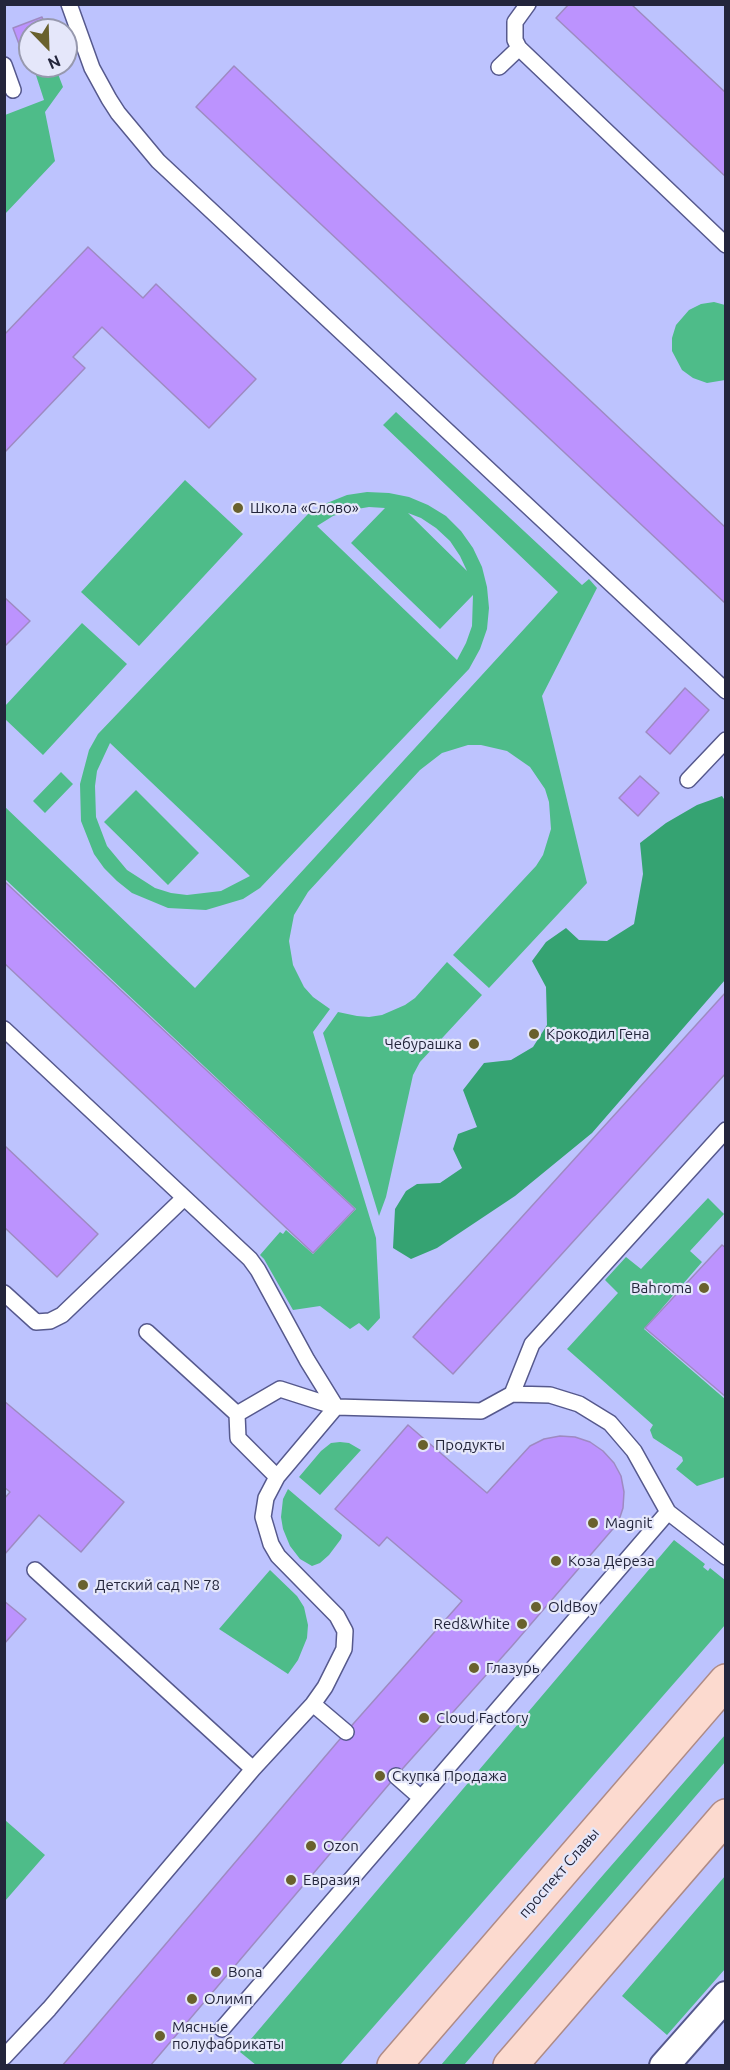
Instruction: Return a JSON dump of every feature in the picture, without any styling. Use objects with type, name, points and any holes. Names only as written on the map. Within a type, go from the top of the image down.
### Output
[{"type":"main road","name":"проспект Славы","points":[[394,2066],[726,1681]]},
{"type":"main road","points":[[510,2066],[726,1816]]},
{"type":"street","points":[[664,2066],[726,1996]]},
{"type":"lane","points":[[69,4],[92,68],[103,89],[118,113],[158,161],[726,691]]},
{"type":"lane","points":[[528,4],[515,22],[515,40],[519,48],[726,245]]},
{"type":"lane","points":[[499,67],[519,48]]},
{"type":"lane","points":[[4,65],[13,90]]},
{"type":"lane","points":[[688,780],[726,740]]},
{"type":"lane","points":[[4,1029],[250,1259],[336,1407]]},
{"type":"lane","points":[[512,1394],[532,1344],[726,1130]]},
{"type":"lane","points":[[4,1293],[36,1322],[50,1321],[62,1315],[184,1198]]},
{"type":"lane","points":[[147,1332],[237,1414],[238,1438],[277,1477]]},
{"type":"lane","points":[[237,1414],[280,1389],[336,1407],[481,1411],[512,1394],[550,1395],[579,1404],[610,1423],[634,1451],[668,1512],[726,1557]]},
{"type":"lane","points":[[4,2057],[70,1984],[253,1769],[313,1704],[335,1668],[344,1649],[345,1631],[337,1616],[278,1556],[271,1544],[263,1517],[266,1498],[277,1477],[336,1407]]},
{"type":"lane","points":[[222,2029],[668,1512]]},
{"type":"lane","points":[[35,1570],[253,1769]]},
{"type":"lane","points":[[313,1704],[345,1732]]},
{"type":"lane","points":[[396,1776],[421,1798]]},
{"type":"green space","points":[[37,78],[60,78],[63,87],[45,112],[55,161],[5,214],[5,115],[44,100]]},
{"type":"green space","points":[[714,302],[725,305],[725,380],[707,383],[693,378],[682,370],[672,351],[672,338],[676,325],[689,310],[701,304]]},
{"type":"green space","points":[[396,412],[582,585],[589,579],[597,588],[542,696],[587,883],[489,988],[453,955],[536,866],[543,855],[551,829],[549,802],[545,789],[530,767],[507,751],[481,745],[468,745],[442,753],[420,770],[308,892],[294,915],[289,941],[293,965],[304,987],[313,997],[330,1009],[313,1032],[376,1238],[380,1318],[368,1331],[359,1323],[350,1329],[320,1306],[293,1310],[260,1255],[280,1232],[283,1234],[286,1230],[313,1254],[356,1209],[5,879],[4,806],[195,988],[558,592],[383,425]]},
{"type":"green space","points":[[185,480],[243,534],[139,646],[81,592]]},
{"type":"green space","points":[[367,492],[409,497],[446,516],[461,531],[482,567],[487,587],[489,608],[487,629],[480,649],[469,669],[260,888],[243,899],[206,910],[168,908],[132,893],[104,868],[94,854],[81,821],[80,784],[89,750],[98,734],[308,514],[347,495]],"holes":[[[369,507],[385,508],[351,543],[440,629],[473,595],[472,626],[457,660],[317,526],[333,516]],[[408,513],[421,518],[450,541],[467,571]],[[110,743],[250,876],[221,891],[187,895],[155,888],[127,870],[107,846],[96,817],[97,771]]]},
{"type":"green space","points":[[82,623],[127,664],[43,755],[5,719],[5,706]]},
{"type":"green space","points":[[61,772],[73,784],[45,813],[33,801]]},
{"type":"green space","points":[[136,790],[199,853],[168,885],[104,822]]},
{"type":"green space","points":[[722,796],[726,802],[725,980],[592,1133],[515,1196],[437,1248],[411,1259],[393,1248],[395,1209],[406,1191],[417,1184],[440,1183],[462,1168],[453,1149],[458,1134],[477,1127],[463,1090],[484,1063],[511,1060],[533,1047],[547,1025],[546,987],[532,961],[546,942],[566,928],[579,940],[607,941],[634,924],[643,874],[640,843],[666,823],[697,805]]},
{"type":"green space","points":[[447,962],[482,995],[420,1062],[413,1075],[386,1197],[379,1216],[323,1033],[338,1012],[369,1017],[382,1015],[405,1005],[415,998]]},
{"type":"green space","points":[[708,1198],[724,1214],[690,1251],[702,1262],[644,1329],[725,1399],[725,1477],[697,1486],[676,1469],[683,1461],[682,1457],[653,1438],[650,1430],[653,1425],[567,1349],[618,1293],[605,1280],[626,1257],[641,1269]]},
{"type":"green space","points":[[331,1443],[349,1443],[361,1450],[320,1495],[299,1477],[321,1451]]},
{"type":"green space","points":[[288,1489],[342,1535],[329,1555],[320,1563],[312,1566],[300,1559],[290,1546],[283,1529],[281,1517],[283,1499]]},
{"type":"green space","points":[[674,1540],[705,1564],[703,1567],[708,1571],[710,1568],[725,1580],[725,1625],[340,2065],[256,2065],[240,2052]]},
{"type":"green space","points":[[270,1570],[297,1596],[304,1607],[308,1625],[307,1638],[298,1660],[288,1674],[219,1629]]},
{"type":"green space","points":[[725,1735],[725,1762],[464,2065],[441,2065],[597,1882]]},
{"type":"green space","points":[[5,1820],[45,1855],[5,1901]]},
{"type":"green space","points":[[725,1876],[725,1969],[667,2035],[622,1996]]},
{"type":"building","points":[[569,4],[631,4],[726,93],[726,177],[556,18]]},
{"type":"building","points":[[18,26],[18,41],[13,28]]},
{"type":"building","points":[[234,66],[726,528],[726,604],[196,107]]},
{"type":"building","points":[[88,247],[143,298],[156,284],[256,379],[209,428],[102,327],[73,357],[85,368],[4,453],[4,335]]},
{"type":"building","points":[[4,597],[30,621],[4,647]]},
{"type":"building","points":[[685,688],[709,710],[670,754],[646,732]]},
{"type":"building","points":[[640,776],[659,793],[638,816],[619,798]]},
{"type":"building","points":[[4,881],[355,1209],[313,1253],[4,963]]},
{"type":"building","points":[[726,992],[726,1073],[453,1374],[413,1337]]},
{"type":"building","points":[[4,1145],[98,1234],[57,1277],[4,1227]]},
{"type":"building","name":"Bahroma","points":[[722,1245],[726,1248],[726,1397],[645,1328]]},
{"type":"building","points":[[4,1401],[124,1502],[81,1552],[39,1515],[4,1555],[4,1499],[10,1492],[4,1487]]},
{"type":"building","points":[[408,1425],[487,1493],[530,1446],[544,1439],[560,1436],[575,1437],[590,1442],[614,1463],[621,1476],[624,1492],[623,1508],[618,1523],[396,1776],[150,2066],[62,2066],[346,1732],[462,1601],[387,1537],[379,1546],[335,1509]]},
{"type":"building","points":[[4,1601],[26,1619],[4,1644]]},
{"type":"place","name":"Школа «Слово»","points":[[238,508]]},
{"type":"place","name":"Крокодил Гена","points":[[534,1034]]},
{"type":"place","name":"Чебурашка","points":[[474,1044]]},
{"type":"place","name":"Bahroma","points":[[704,1288]]},
{"type":"place","name":"Продукты","points":[[423,1445]]},
{"type":"place","name":"Magnit","points":[[593,1523]]},
{"type":"place","name":"Коза Дереза","points":[[556,1561]]},
{"type":"place","name":"Детский сад № 78","points":[[83,1585]]},
{"type":"place","name":"OldBoy","points":[[536,1607]]},
{"type":"place","name":"Red&White","points":[[522,1624]]},
{"type":"place","name":"Глазурь","points":[[474,1668]]},
{"type":"place","name":"Cloud Factory","points":[[424,1718]]},
{"type":"place","name":"Скупка Продажа","points":[[380,1776]]},
{"type":"place","name":"Ozon","points":[[311,1846]]},
{"type":"place","name":"Евразия","points":[[291,1880]]},
{"type":"place","name":"Bona","points":[[216,1972]]},
{"type":"place","name":"Олимп","points":[[192,1999]]},
{"type":"place","name":"Мясные полуфабрикаты","points":[[160,2036]]}]
